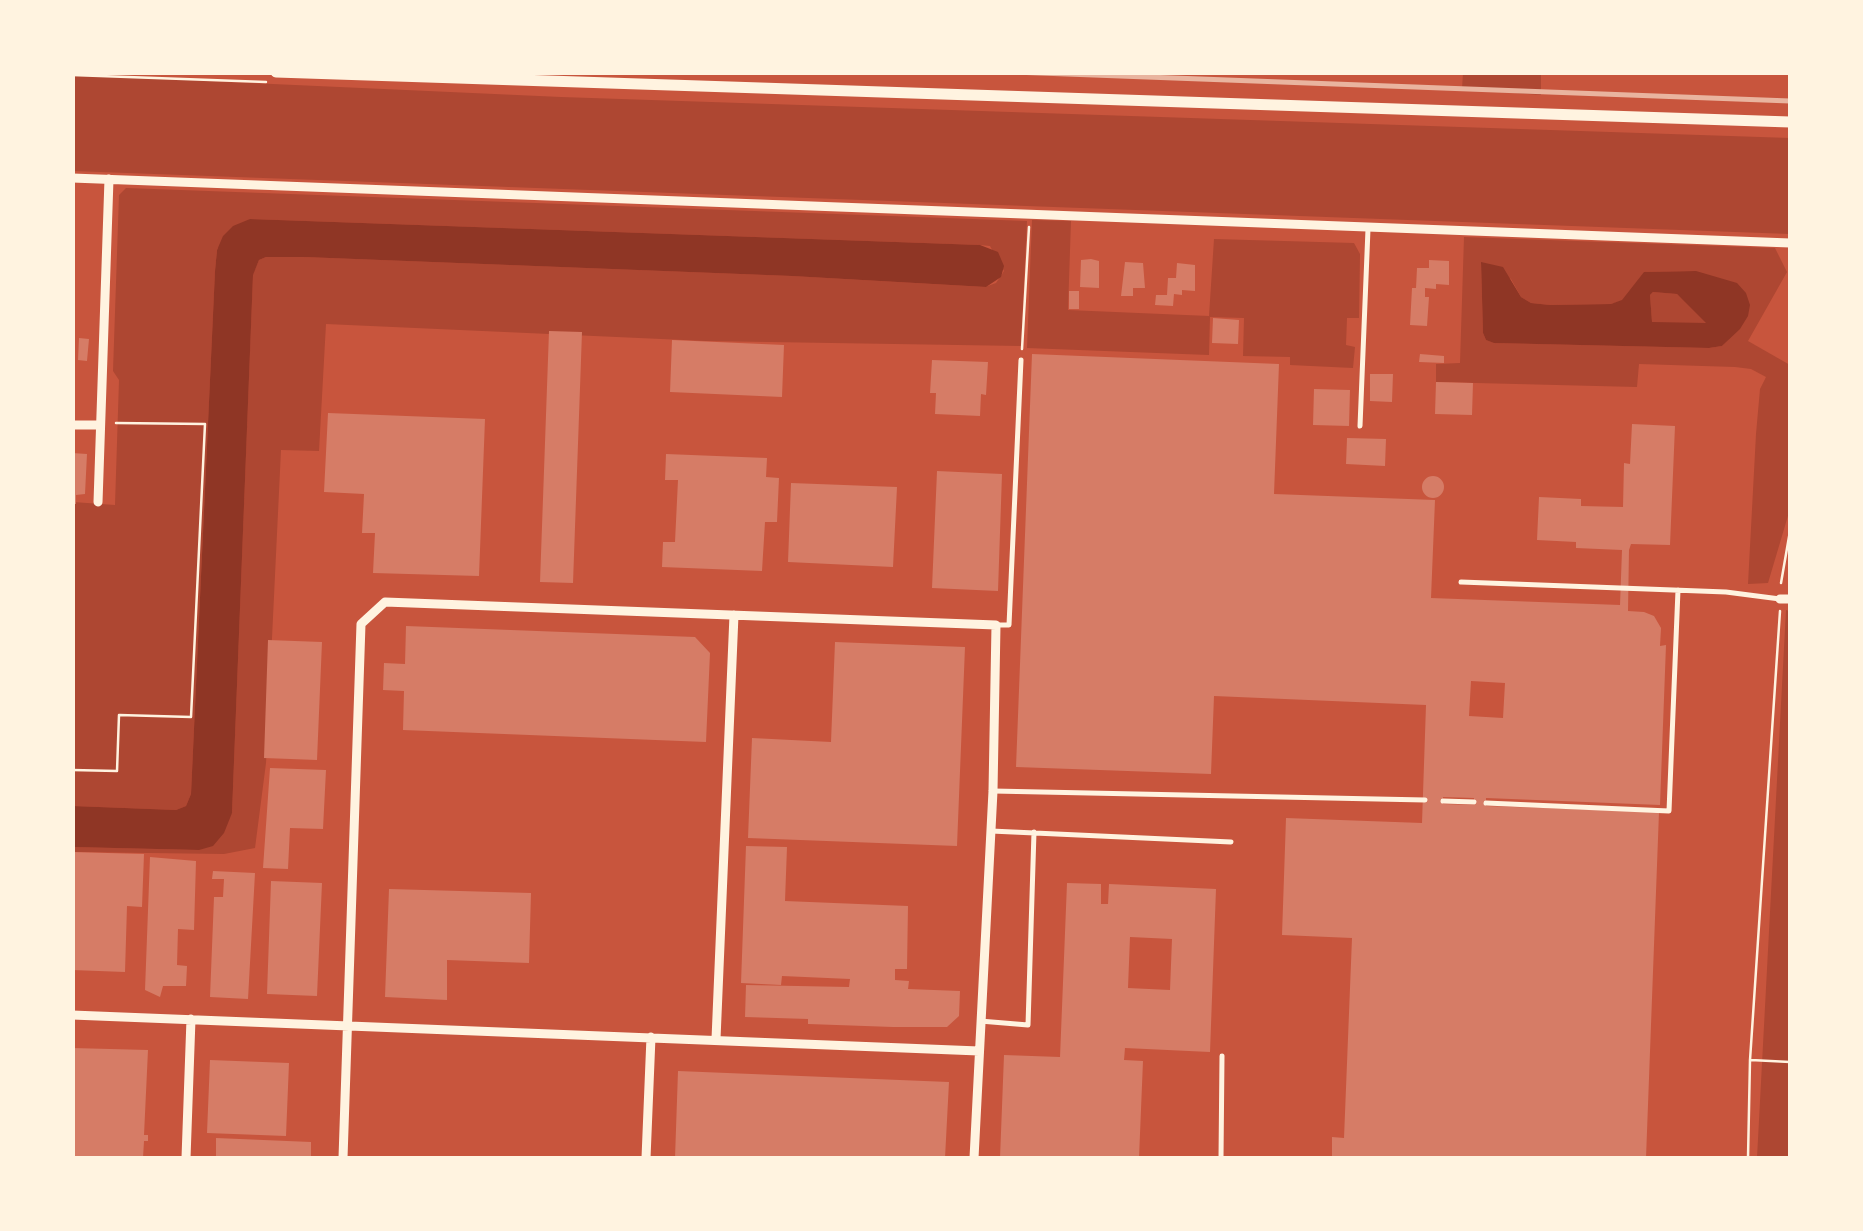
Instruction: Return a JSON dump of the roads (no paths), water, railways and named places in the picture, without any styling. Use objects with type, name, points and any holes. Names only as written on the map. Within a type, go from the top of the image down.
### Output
[{"type":"street","points":[[276,72],[1790,122]]},
{"type":"street","points":[[72,178],[1790,243]]},
{"type":"street","points":[[98,502],[109,179]]},
{"type":"street","points":[[72,424],[100,424]]},
{"type":"street","points":[[342,1158],[361,624],[385,602],[996,625],[992,831],[974,1158]]},
{"type":"street","points":[[716,1039],[734,615]]},
{"type":"street","points":[[72,1015],[978,1051]]},
{"type":"street","points":[[186,1158],[191,1019]]},
{"type":"street","points":[[646,1158],[651,1036]]},
{"type":"lane","points":[[1360,426],[1368,226]]},
{"type":"lane","points":[[996,625],[1009,625],[1022,360]]},
{"type":"lane","points":[[1461,582],[1678,590],[1785,599]]},
{"type":"lane","points":[[1486,803],[1669,810],[1678,590]]},
{"type":"lane","points":[[993,791],[1425,800]]},
{"type":"lane","points":[[1443,801],[1474,802]]},
{"type":"lane","points":[[992,831],[1230,842]]},
{"type":"lane","points":[[980,1022],[1028,1025],[1034,832]]},
{"type":"lane","points":[[1221,1158],[1222,1056]]},
{"type":"railway","points":[[1013,72],[1790,101]]}]
